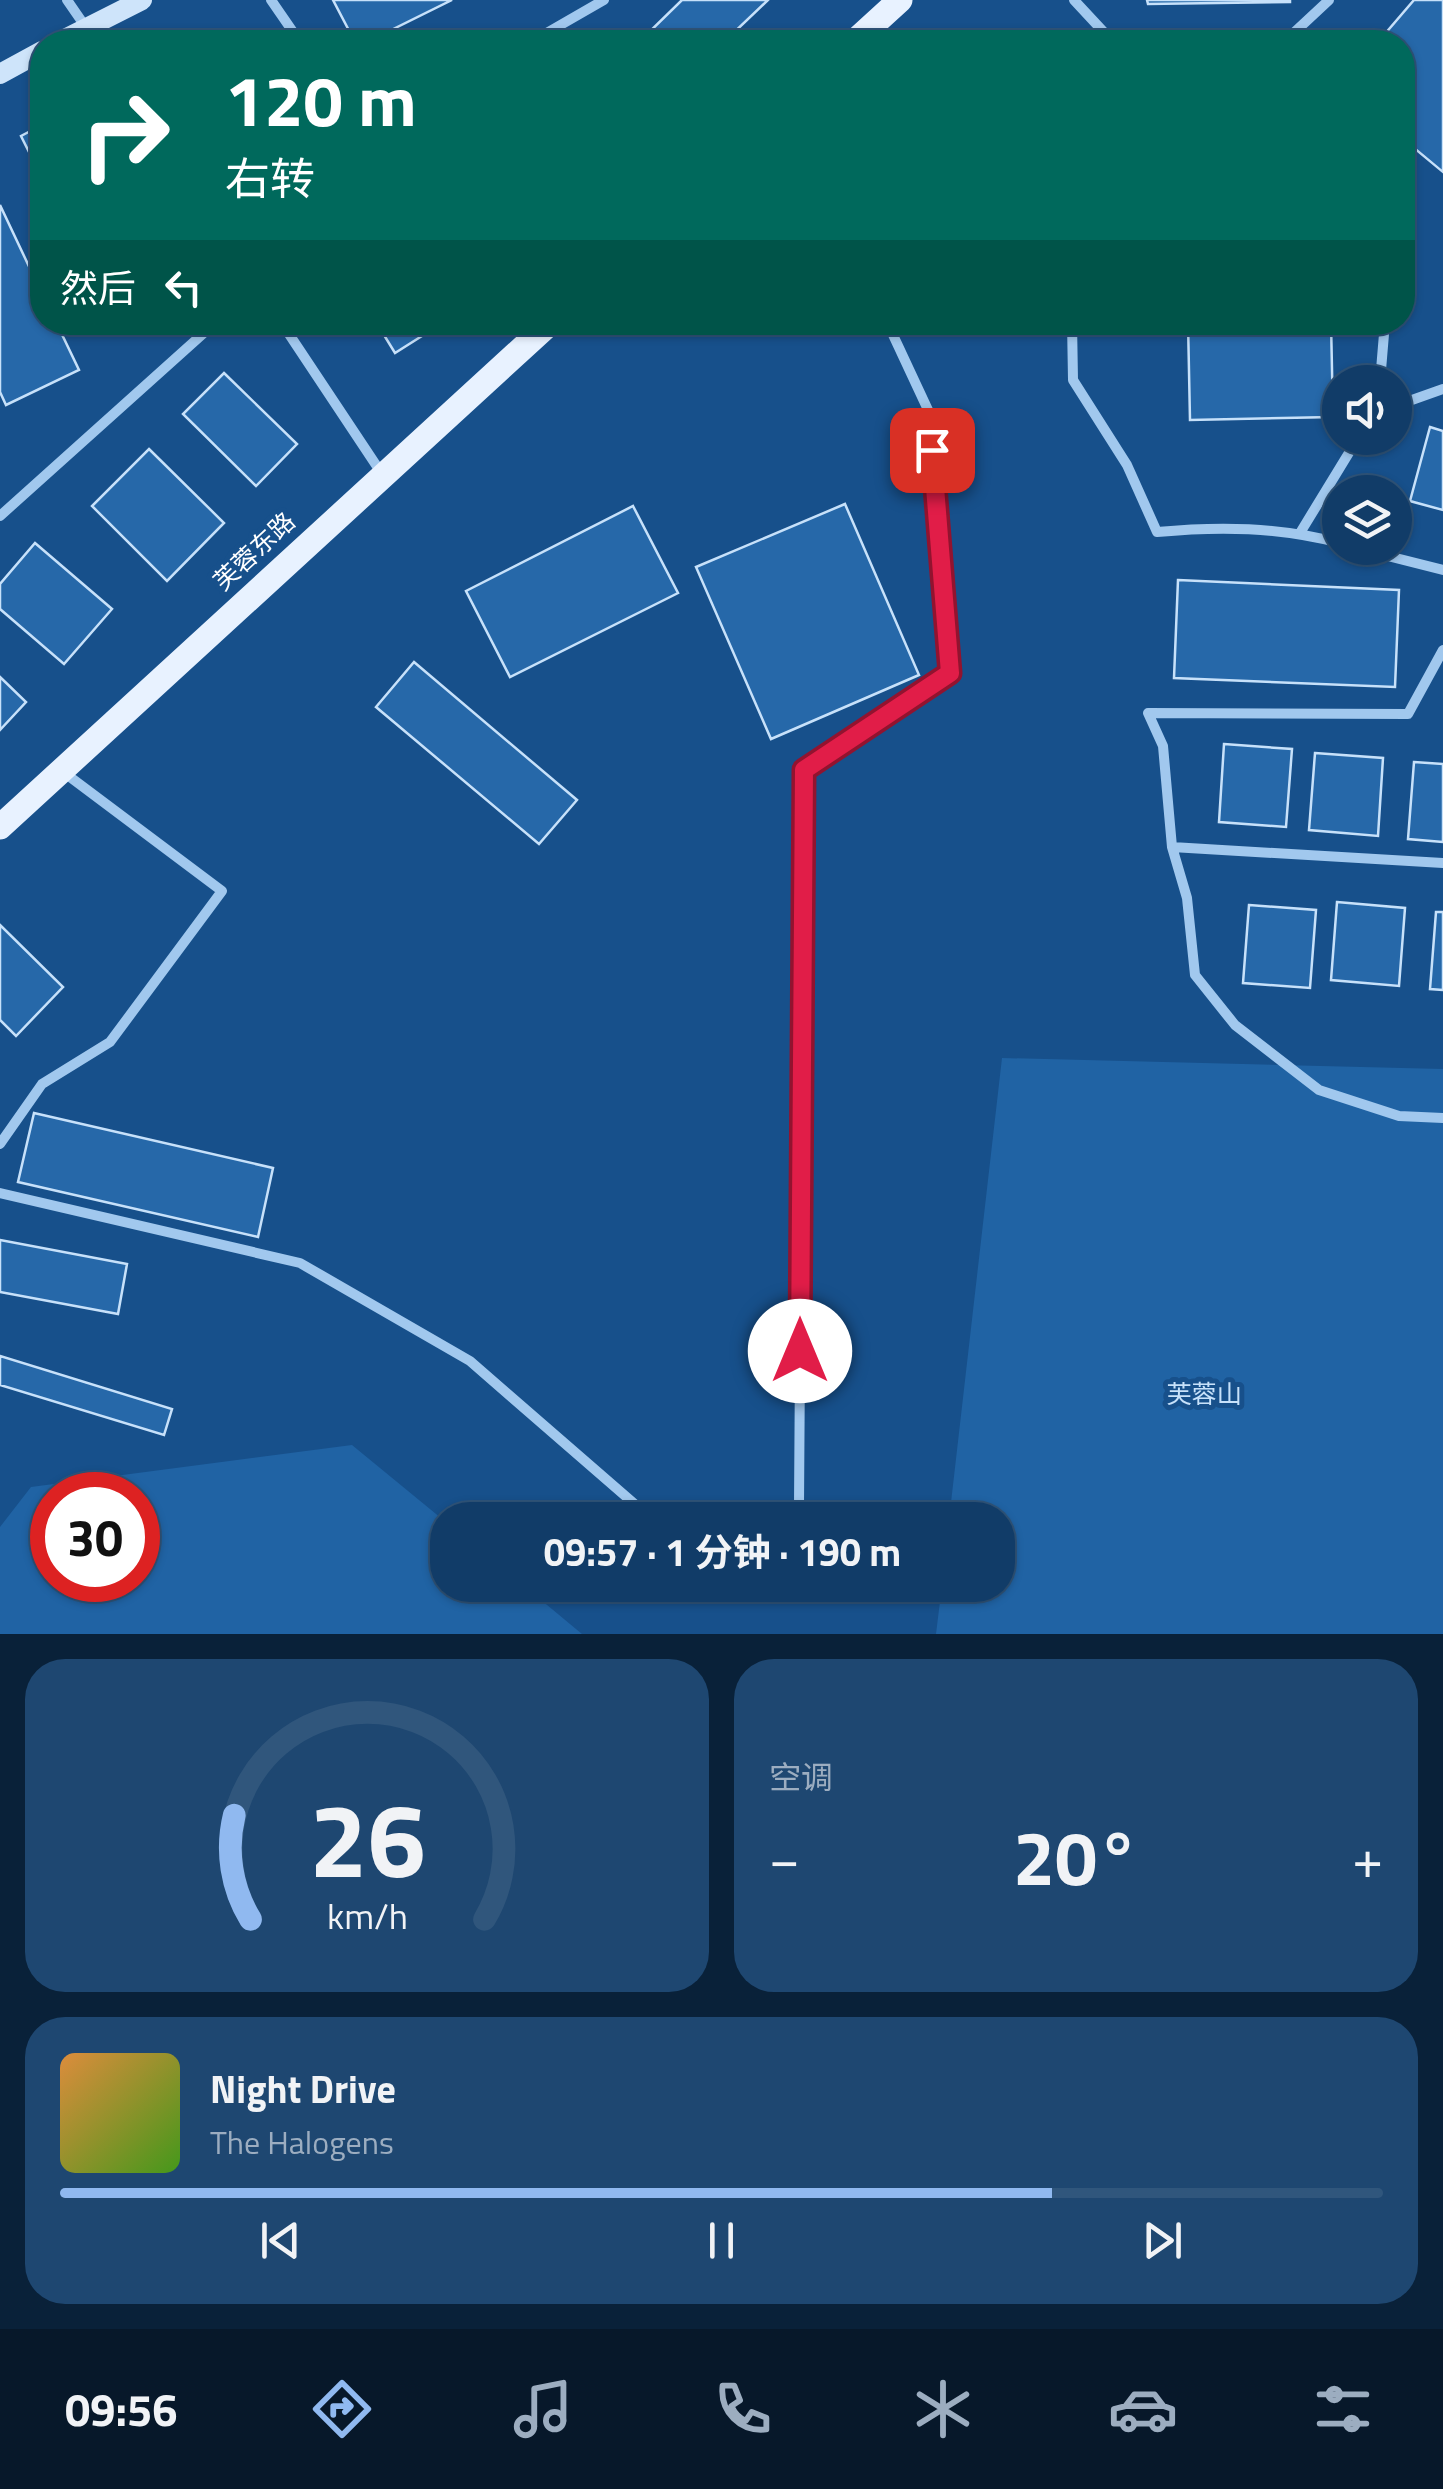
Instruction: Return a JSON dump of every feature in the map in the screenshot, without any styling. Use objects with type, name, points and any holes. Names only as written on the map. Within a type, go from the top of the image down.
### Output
[{"type":"main road","points":[[98,30],[142,0]]},
{"type":"main road","points":[[867,30],[900,0]]},
{"type":"main road","points":[[0,74],[30,58]]},
{"type":"main road","name":"芙蓉东路","points":[[0,827],[537,335]]},
{"type":"street","points":[[67,0],[88,30]]},
{"type":"street","points":[[271,0],[292,30]]},
{"type":"street","points":[[552,30],[604,0]]},
{"type":"street","points":[[1074,0],[1102,30]]},
{"type":"street","points":[[1297,30],[1329,0]]},
{"type":"street","points":[[0,516],[202,335]]},
{"type":"street","points":[[291,335],[382,474]]},
{"type":"street","points":[[800,1502],[804,770],[950,673],[929,412],[893,335]]},
{"type":"street","points":[[1072,335],[1073,380],[1128,464],[1157,532],[1220,526],[1322,538]]},
{"type":"street","points":[[1381,365],[1384,335]]},
{"type":"street","points":[[1412,400],[1443,390]]},
{"type":"street","points":[[1300,533],[1348,455]]},
{"type":"street","points":[[1412,562],[1443,570]]},
{"type":"street","points":[[1443,650],[1408,714],[1148,713],[1163,746],[1172,847],[1187,898],[1195,975],[1235,1025],[1319,1090],[1399,1116],[1443,1118]]},
{"type":"street","points":[[0,1144],[42,1084],[110,1042],[222,891],[61,770]]},
{"type":"street","points":[[1172,847],[1443,863]]},
{"type":"street","points":[[0,1194],[300,1263],[470,1360],[632,1502]]},
{"type":"green space","name":"芙蓉山","points":[[1002,1058],[1443,1069],[1443,1634],[936,1634],[940,1602],[1015,1602],[1015,1502],[951,1502]]},
{"type":"green space","points":[[352,1445],[430,1509],[430,1602],[543,1602],[582,1634],[0,1634],[0,1527],[30,1488],[30,1602],[160,1602],[160,1472],[146,1472]]},
{"type":"building","points":[[333,0],[452,0],[391,30],[349,30]]},
{"type":"building","points":[[682,0],[768,0],[737,30],[651,30]]},
{"type":"building","points":[[1147,0],[1290,0],[1290,2],[1148,4]]},
{"type":"building","points":[[1414,0],[1443,0],[1443,172],[1415,149],[1415,30],[1388,30]]},
{"type":"building","points":[[30,131],[30,154],[21,136]]},
{"type":"building","points":[[0,205],[30,269],[30,335],[62,335],[79,370],[6,405],[0,392]]},
{"type":"building","points":[[384,335],[423,335],[395,353]]},
{"type":"building","points":[[1188,335],[1331,335],[1332,365],[1322,365],[1322,417],[1190,420]]},
{"type":"building","points":[[224,373],[297,444],[256,486],[183,414]]},
{"type":"building","points":[[1430,427],[1443,431],[1443,510],[1412,502]]},
{"type":"building","points":[[149,449],[224,523],[167,581],[92,506]]},
{"type":"building","points":[[845,504],[919,675],[771,739],[696,567]]},
{"type":"building","points":[[633,506],[678,593],[510,677],[466,591]]},
{"type":"building","points":[[35,543],[112,609],[64,664],[0,609],[0,584]]},
{"type":"building","points":[[1178,580],[1399,590],[1395,687],[1174,678]]},
{"type":"building","points":[[414,662],[577,800],[539,844],[376,707]]},
{"type":"building","points":[[0,677],[26,702],[0,730]]},
{"type":"building","points":[[1224,744],[1292,749],[1286,827],[1219,822]]},
{"type":"building","points":[[1315,753],[1383,758],[1378,836],[1309,830]]},
{"type":"building","points":[[1414,762],[1443,764],[1443,842],[1408,839]]},
{"type":"building","points":[[1337,902],[1405,908],[1399,986],[1331,980]]},
{"type":"building","points":[[1249,905],[1316,910],[1310,988],[1243,983]]},
{"type":"building","points":[[1436,912],[1443,912],[1443,990],[1430,989]]},
{"type":"building","points":[[0,925],[63,987],[16,1036],[0,1020]]},
{"type":"building","points":[[34,1113],[273,1168],[258,1237],[18,1182]]},
{"type":"building","points":[[0,1240],[127,1264],[118,1314],[0,1292]]},
{"type":"building","points":[[0,1356],[172,1409],[164,1435],[0,1385]]},
{"type":"route","points":[[800,1351],[804,770],[950,673],[932,450]]}]
